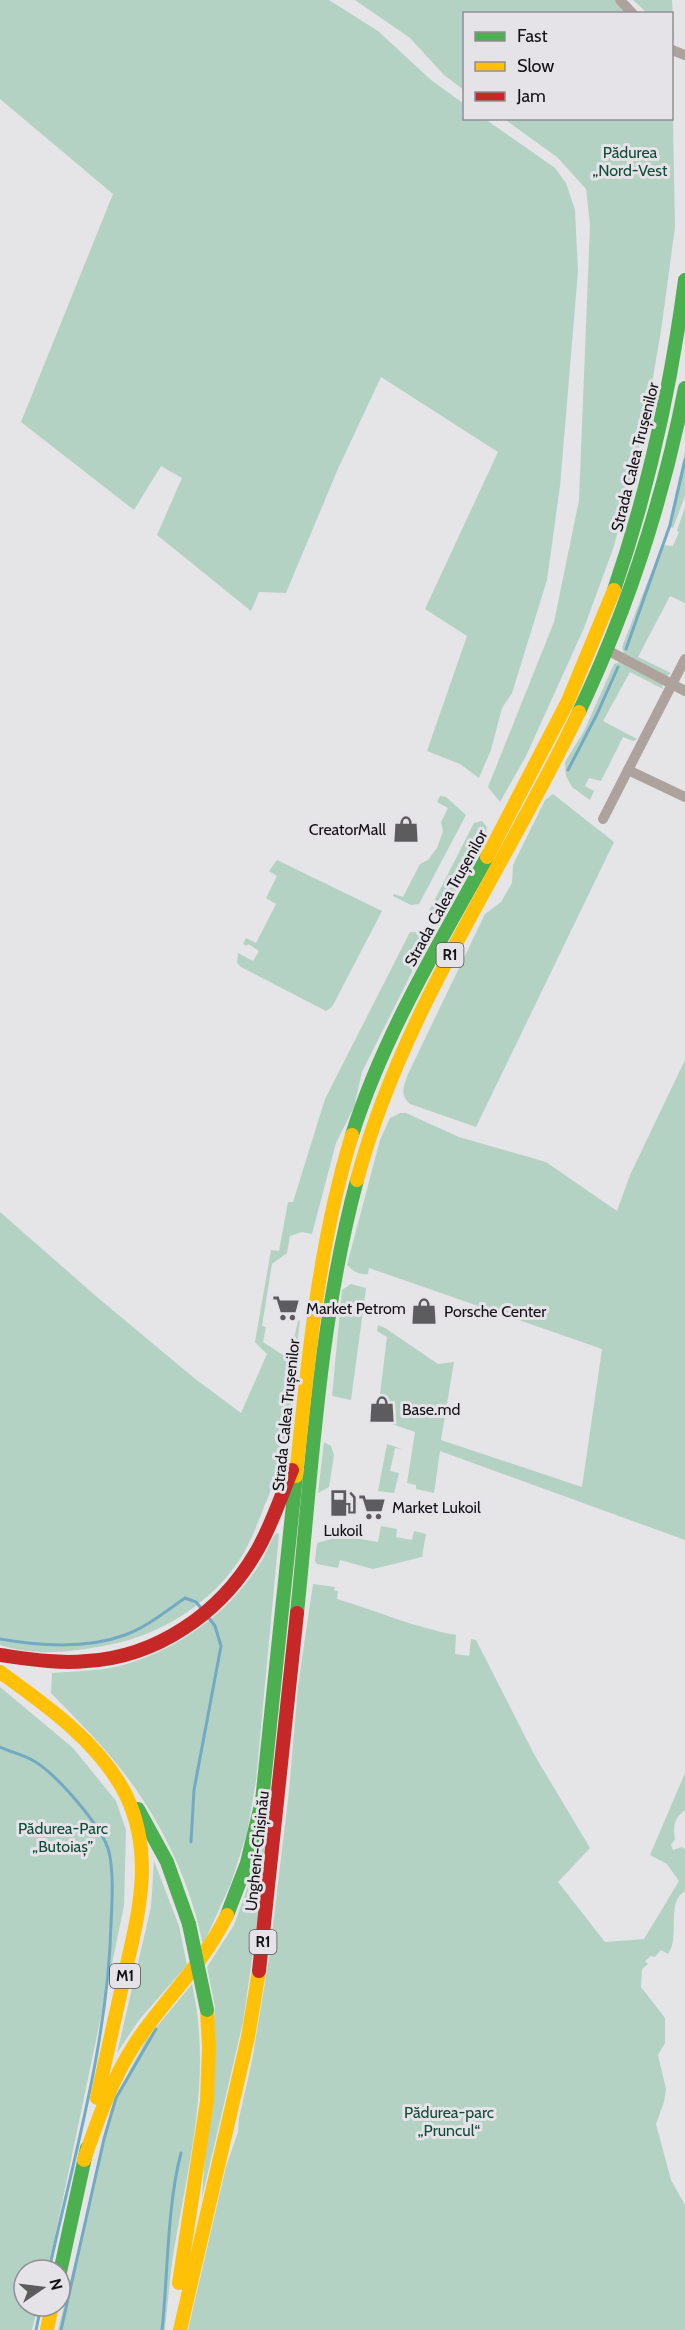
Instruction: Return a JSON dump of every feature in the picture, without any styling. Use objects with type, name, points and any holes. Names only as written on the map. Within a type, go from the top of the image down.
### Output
[{"type":"highway","name":"Strada Calea Trușenilor","points":[[296,1547],[298,1455],[319,1272],[343,1165],[375,1075],[407,1004],[534,769],[595,642],[618,581],[648,486],[672,372],[685,280]]},
{"type":"highway","name":"Strada Calea Trușenilor","points":[[296,1547],[334,1271],[352,1192],[366,1147],[387,1088],[411,1032],[567,736],[607,650],[639,568],[657,508],[674,447],[685,388]]},
{"type":"highway","points":[[0,1655],[56,1662],[90,1661],[123,1656],[163,1640],[201,1617],[229,1590],[256,1554],[298,1455]]},
{"type":"highway","name":"Ungheni-Chișinău","points":[[84,2160],[110,2087],[129,2053],[214,1940],[238,1891],[249,1860],[262,1802],[296,1547]]},
{"type":"highway","name":"Ungheni-Chișinău","points":[[180,2330],[248,2037],[262,1955],[296,1547]]},
{"type":"highway","name":"M1","points":[[0,1672],[81,1738],[141,1812],[177,1886],[189,1924],[207,2010],[209,2047],[207,2101],[177,2298],[175,2330]]},
{"type":"highway","name":"M1","points":[[63,2258],[142,1897],[143,1868],[139,1838],[124,1793]]},
{"type":"street","points":[[620,0],[631,12]]},
{"type":"street","points":[[607,650],[685,691]]},
{"type":"street","points":[[603,819],[685,659]]},
{"type":"street","points":[[628,770],[685,797]]},
{"type":"green space","points":[[0,0],[329,0],[378,31],[431,80],[463,103],[463,120],[486,120],[555,168],[566,183],[575,210],[578,271],[560,486],[547,580],[512,693],[502,708],[491,750],[479,778],[460,764],[427,751],[467,636],[425,609],[498,452],[381,377],[337,471],[286,593],[259,592],[251,611],[157,535],[182,478],[161,466],[134,510],[21,422],[113,194],[0,99]]},
{"type":"green space","points":[[355,0],[615,0],[627,12],[463,12],[463,89],[444,75],[410,38]]},
{"type":"green space","points":[[633,0],[672,0],[673,12],[646,12]]},
{"type":"green space","name":"Pădurea „Nord-Vest","points":[[505,120],[673,120],[675,227],[661,331],[644,429],[614,546],[584,628],[526,756],[500,802],[488,787],[554,622],[579,500],[590,225],[586,189],[557,157]]},
{"type":"green space","points":[[685,451],[685,496],[673,528],[668,527]]},
{"type":"green space","points":[[685,507],[685,603],[670,596],[638,657],[671,673],[667,676],[624,654],[622,647],[662,545],[673,546]]},
{"type":"green space","points":[[620,662],[662,684],[663,689],[630,672],[603,721],[637,739],[633,741],[623,737],[601,781],[589,778],[585,786],[594,791],[590,800],[572,787],[566,776],[565,762],[584,731],[614,664]]},
{"type":"green space","points":[[553,794],[614,842],[476,1127],[410,1104],[404,1097],[404,1086],[485,914],[501,902],[512,883],[513,865],[545,800]]},
{"type":"green space","points":[[440,796],[446,797],[466,815],[419,904],[411,905],[393,896],[394,894],[403,897],[420,864],[428,860],[437,848],[443,831],[441,822],[448,808],[437,802]]},
{"type":"green space","points":[[482,821],[487,827],[486,833],[454,895],[436,913],[429,911],[474,823]]},
{"type":"green space","points":[[277,860],[382,911],[332,1007],[326,1011],[237,963],[238,953],[253,961],[259,951],[248,944],[247,946],[243,944],[246,938],[256,943],[276,904],[266,898],[277,876],[269,871]]},
{"type":"green space","points":[[410,932],[416,932],[418,935],[421,940],[420,948],[410,961],[412,972],[362,1072],[354,1107],[336,1143],[312,1234],[302,1232],[290,1236],[287,1253],[272,1264],[262,1326],[266,1327],[263,1342],[283,1355],[291,1352],[300,1320],[285,1445],[269,1495],[248,1545],[237,1564],[207,1597],[170,1623],[150,1632],[129,1640],[81,1650],[40,1652],[0,1645],[0,1212],[194,1378],[241,1413],[267,1354],[255,1342],[271,1250],[279,1251],[288,1202],[293,1202],[325,1099]]},
{"type":"green space","points":[[685,1060],[685,1540],[440,1451],[434,1493],[416,1489],[416,1485],[407,1483],[415,1432],[377,1419],[387,1337],[377,1331],[378,1325],[438,1364],[454,1362],[441,1440],[582,1487],[602,1349],[369,1268],[368,1274],[358,1273],[347,1265],[380,1140],[390,1118],[406,1113],[459,1137],[546,1162],[617,1211],[630,1175]]},
{"type":"green space","points":[[351,1284],[366,1288],[351,1400],[332,1396],[342,1290]]},
{"type":"green space","points":[[324,1442],[331,1446],[334,1455],[329,1487],[318,1493]]},
{"type":"green space","points":[[387,1444],[402,1449],[395,1448],[390,1471],[399,1473],[394,1493],[378,1491]]},
{"type":"green space","points":[[381,1526],[397,1529],[396,1537],[412,1540],[414,1531],[426,1534],[422,1557],[373,1569],[340,1560],[338,1568],[317,1564],[315,1561],[317,1543],[342,1536],[378,1542]]},
{"type":"green space","points":[[276,1533],[279,1534],[256,1781],[247,1833],[231,1883],[203,1945],[189,1892],[167,1841],[139,1793],[122,1771],[92,1735],[51,1693],[52,1673],[121,1666],[149,1656],[186,1637],[219,1612],[247,1582]]},
{"type":"green space","name":"Pădurea-parc „Pruncul“","points":[[313,1584],[335,1587],[334,1590],[338,1591],[337,1599],[411,1624],[456,1635],[455,1654],[469,1656],[471,1639],[476,1640],[535,1756],[590,1848],[558,1882],[605,1942],[644,1939],[679,1881],[667,1864],[650,1855],[685,1773],[685,1810],[675,1823],[675,1839],[671,1845],[673,1850],[682,1847],[685,1849],[685,1891],[679,1896],[674,1912],[672,1947],[668,1954],[661,1950],[655,1957],[651,1956],[645,1961],[648,1964],[642,1969],[641,1987],[665,2018],[665,2043],[658,2055],[666,2089],[656,2124],[671,2180],[685,2205],[685,2330],[188,2330],[226,2167],[238,2132],[252,2061],[269,1958],[289,1791],[298,1686]]},
{"type":"green space","name":"Pădurea-Parc „Butoiaș”","points":[[0,1687],[73,1748],[116,1801],[126,1830],[124,1906],[52,2251],[50,2258],[12,2258],[12,2318],[35,2318],[32,2330],[0,2330]]},
{"type":"green space","points":[[267,1815],[262,1889],[243,2022],[202,2198],[215,2007],[207,1967],[234,1925],[250,1881]]},
{"type":"green space","points":[[154,1861],[179,1926],[187,1965],[139,2020],[117,2053],[151,1907]]},
{"type":"green space","points":[[192,1984],[198,2020],[199,2092],[190,2163],[171,2270],[165,2330],[58,2330],[61,2318],[72,2318],[72,2273],[115,2098],[146,2040]]},
{"type":"waterway","points":[[626,649],[670,525],[685,460]]},
{"type":"waterway","points":[[568,770],[618,667]]},
{"type":"waterway","points":[[0,1639],[47,1645],[95,1643],[133,1632],[185,1598],[196,1602],[201,1608]]},
{"type":"waterway","points":[[191,1842],[194,1790],[221,1646],[215,1626],[209,1618]]},
{"type":"waterway","points":[[0,1747],[34,1761],[54,1777],[78,1802],[105,1841],[112,1869],[111,1924],[104,2011],[88,2098],[52,2258]]},
{"type":"waterway","points":[[61,2330],[104,2139],[116,2098],[156,2029]]},
{"type":"waterway","points":[[162,2330],[170,2218],[181,2153]]},
{"type":"waterway","points":[[36,2330],[38,2318]]},
{"type":"traffic: fast","points":[[614,590],[638,513],[666,398],[685,280]]},
{"type":"traffic: fast","points":[[579,712],[613,633],[642,553],[666,471],[685,388]]},
{"type":"traffic: fast","points":[[352,1135],[395,1028],[430,959],[487,857]]},
{"type":"traffic: fast","points":[[297,1613],[325,1341],[344,1233],[357,1180]]},
{"type":"traffic: fast","points":[[227,1915],[247,1863],[262,1801],[296,1476]]},
{"type":"traffic: fast","points":[[138,1809],[167,1862],[189,1924]]},
{"type":"traffic: fast","points":[[189,1924],[207,2010]]},
{"type":"traffic: fast","points":[[63,2258],[87,2148]]},
{"type":"traffic: slow","points":[[487,857],[568,701],[614,590]]},
{"type":"traffic: slow","points":[[357,1180],[376,1118],[400,1058],[457,941],[579,712]]},
{"type":"traffic: slow","points":[[296,1476],[310,1347],[323,1261],[340,1177],[352,1135]]},
{"type":"traffic: slow","points":[[0,1672],[70,1726],[102,1758],[126,1795],[135,1819],[142,1865],[138,1912],[97,2098]]},
{"type":"traffic: slow","points":[[84,2160],[106,2100],[127,2056],[147,2026],[196,1965],[227,1915]]},
{"type":"traffic: slow","points":[[180,2330],[248,2037],[259,1971]]},
{"type":"traffic: slow","points":[[179,2283],[207,2101],[209,2047],[207,2010]]},
{"type":"traffic: slow","points":[[47,2330],[50,2318]]},
{"type":"traffic: jam","points":[[0,1655],[65,1662],[113,1658],[162,1641],[184,1628],[205,1613],[241,1575],[266,1534],[292,1470]]},
{"type":"traffic: jam","points":[[259,1971],[297,1613]]},
{"type":"place","name":"CreatorMall","points":[[406,829]]},
{"type":"place","name":"Market Petrom","points":[[286,1308]]},
{"type":"place","name":"Porsche Center","points":[[424,1311]]},
{"type":"place","name":"Base.md","points":[[382,1409]]},
{"type":"place","name":"Lukoil","points":[[343,1503]]},
{"type":"place","name":"Market Lukoil","points":[[372,1507]]}]
